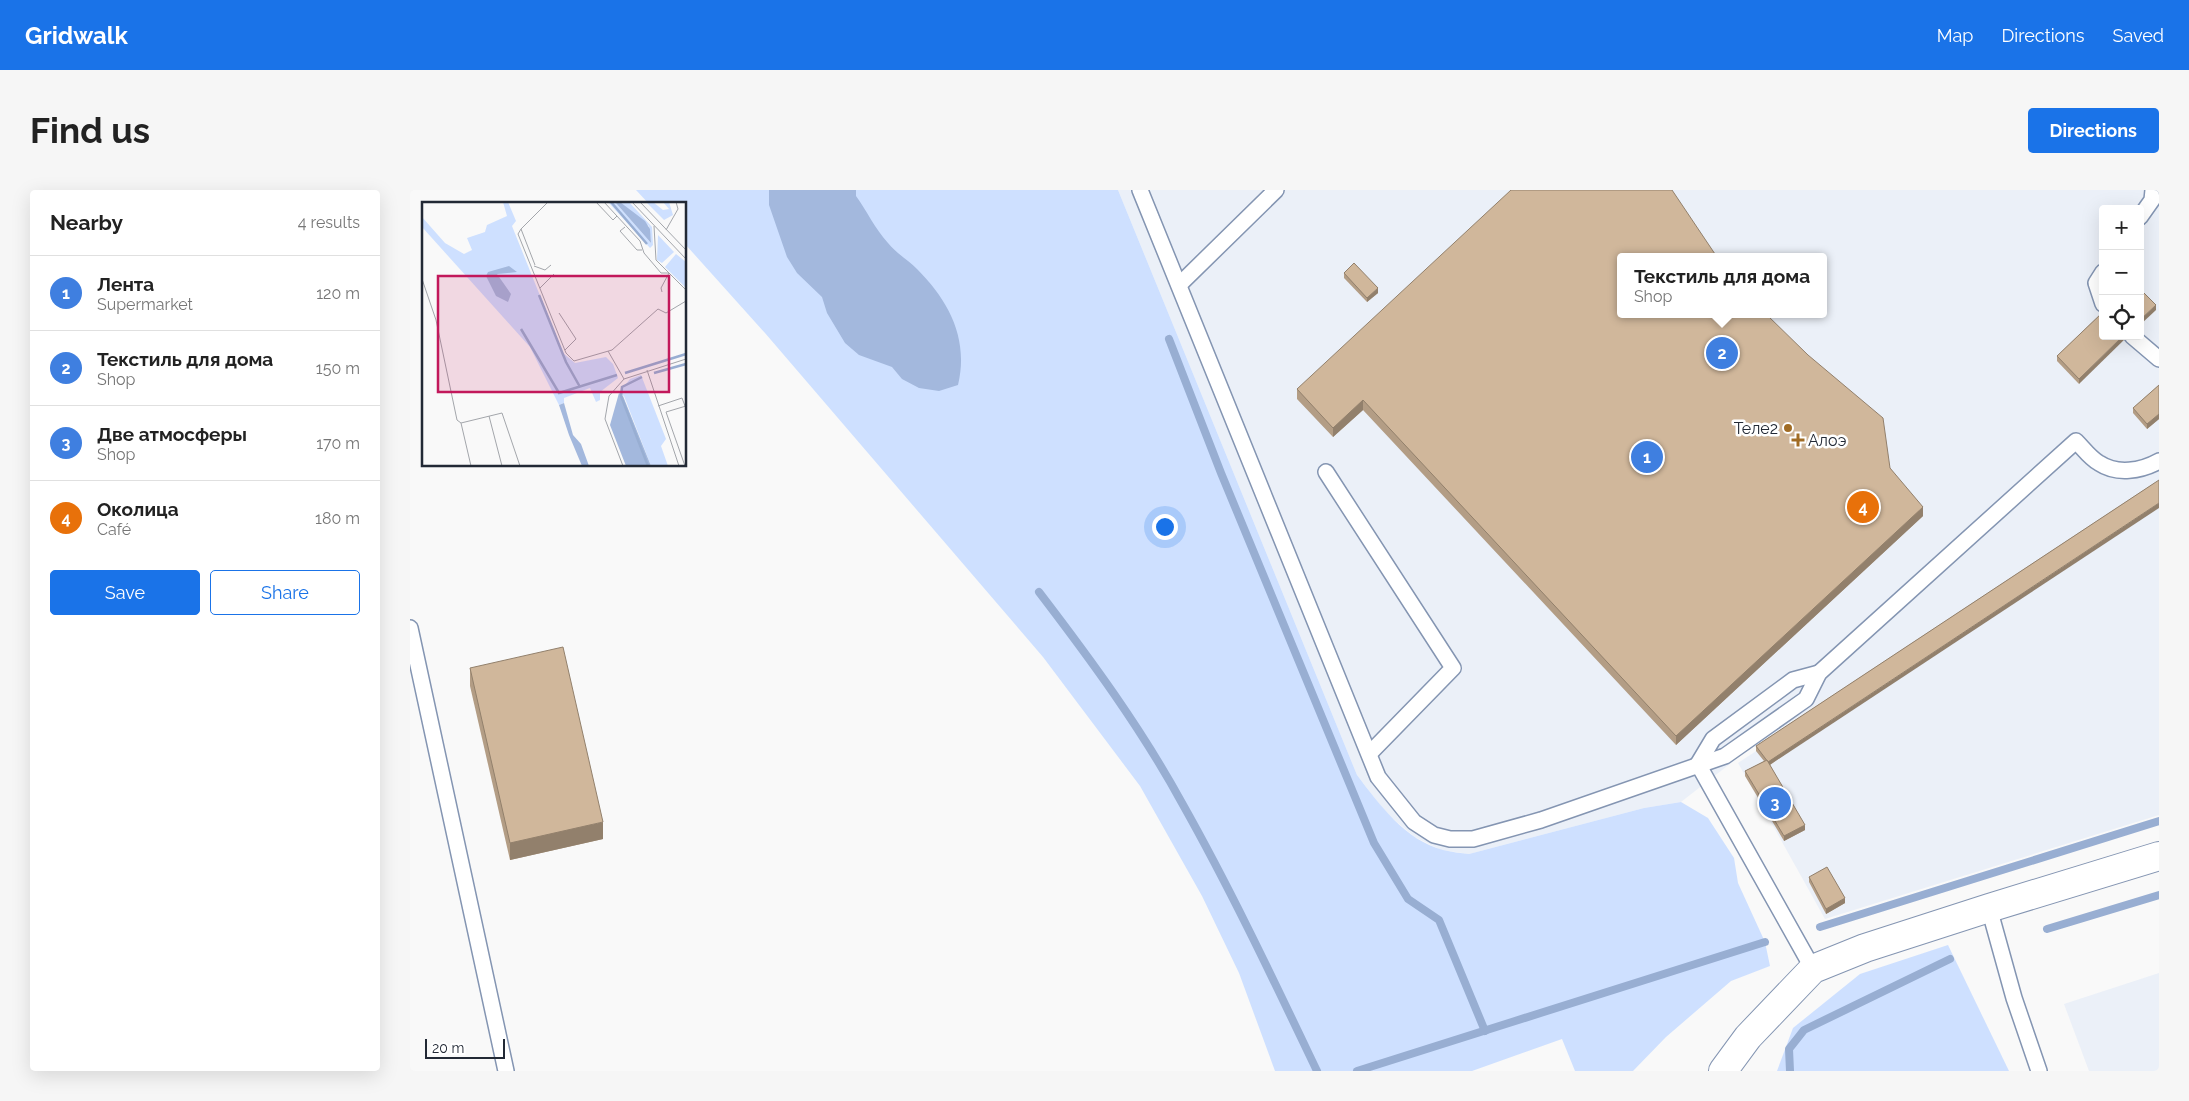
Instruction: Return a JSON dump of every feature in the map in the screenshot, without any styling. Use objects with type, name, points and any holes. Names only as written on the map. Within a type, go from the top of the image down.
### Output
[{"type":"street","points":[[1724,1071],[1748,1037],[1813,969],[1865,948],[2159,856]]},
{"type":"lane","points":[[1140,190],[1370,753],[1378,777],[1414,822],[1434,835],[1450,838],[1473,838],[1540,820],[1724,756],[1806,699],[1819,673],[2076,441],[2099,464],[2116,470],[2130,472],[2159,461]]},
{"type":"lane","points":[[1179,285],[1276,190]]},
{"type":"lane","points":[[2144,211],[2152,200],[2154,190]]},
{"type":"lane","points":[[2099,278],[2096,283],[2099,292]]},
{"type":"lane","points":[[2137,340],[2159,359]]},
{"type":"lane","points":[[1326,472],[1453,668],[1370,753]]},
{"type":"lane","points":[[410,628],[506,1071]]},
{"type":"lane","points":[[1698,764],[1713,739],[1793,680],[1819,673]]},
{"type":"lane","points":[[1698,764],[1813,969]]},
{"type":"lane","points":[[1989,908],[2014,998],[2039,1071]]},
{"type":"shaded area","points":[[636,190],[1118,190],[1357,775],[1374,798],[1394,820],[1417,838],[1446,851],[1469,854],[1644,808],[1681,802],[1708,818],[1734,858],[1738,883],[1765,942],[1770,966],[1731,981],[1666,1037],[1633,1071],[1575,1071],[1562,1039],[1472,1071],[1275,1071],[1239,973],[1202,896],[1140,786],[1043,657],[765,333],[686,245],[686,202],[647,202]]},
{"type":"shaded area","points":[[769,190],[856,190],[856,196],[883,238],[928,281],[947,308],[954,322],[961,352],[958,385],[939,391],[919,388],[902,379],[892,367],[859,355],[845,343],[827,313],[822,297],[797,273],[787,257],[769,205]]},
{"type":"shaded area","points":[[1118,190],[2153,190],[2159,196],[2159,481],[1744,753],[1681,802],[1644,808],[1469,854],[1441,850],[1415,837],[1387,814],[1357,775]]},
{"type":"shaded area","points":[[2159,484],[2159,815],[1825,919],[1738,763]]},
{"type":"shaded area","points":[[1948,945],[2009,1071],[1777,1071],[1793,1028],[1860,974]]},
{"type":"shaded area","points":[[2159,973],[2159,1071],[2089,1071],[2064,1004]]},
{"type":"building","points":[[1511,190],[1672,190],[1714,253],[1617,253],[1617,318],[1770,318],[1808,355],[1883,418],[1890,468],[1923,507],[1676,736],[1363,400],[1333,428],[1297,389]]},
{"type":"building","points":[[1354,263],[1378,288],[1367,298],[1344,273]]},
{"type":"building","points":[[2144,293],[2156,305],[2144,316]]},
{"type":"building","points":[[2099,316],[2099,340],[2119,340],[2079,379],[2057,356]]},
{"type":"building","points":[[2159,385],[2159,414],[2147,424],[2133,408]]},
{"type":"building","points":[[2159,480],[2159,503],[1768,762],[1756,746]]},
{"type":"building","points":[[563,647],[603,822],[510,843],[470,668]]},
{"type":"building","points":[[1767,760],[1805,825],[1784,836],[1745,771]]},
{"type":"building","points":[[1827,867],[1845,898],[1826,909],[1809,877]]},
{"type":"waterway","points":[[1169,339],[1221,473],[1374,843],[1408,899],[1439,920],[1485,1031]]},
{"type":"waterway","points":[[1039,592],[1115,695],[1166,775],[1235,902],[1317,1071]]},
{"type":"waterway","points":[[1820,927],[2159,821]]},
{"type":"waterway","points":[[2047,929],[2159,895]]},
{"type":"waterway","points":[[1357,1071],[1765,942]]},
{"type":"waterway","points":[[1790,1071],[1789,1049],[1804,1030],[1950,959]]},
{"type":"place","name":"Текстиль для дома","points":[[1722,353]]},
{"type":"place","name":"Теле2","points":[[1788,428]]},
{"type":"place","name":"Алоэ","points":[[1798,440]]},
{"type":"place","name":"Лента","points":[[1647,457]]},
{"type":"place","name":"Околица","points":[[1863,507]]},
{"type":"place","name":"Две атмосферы","points":[[1775,803]]}]
